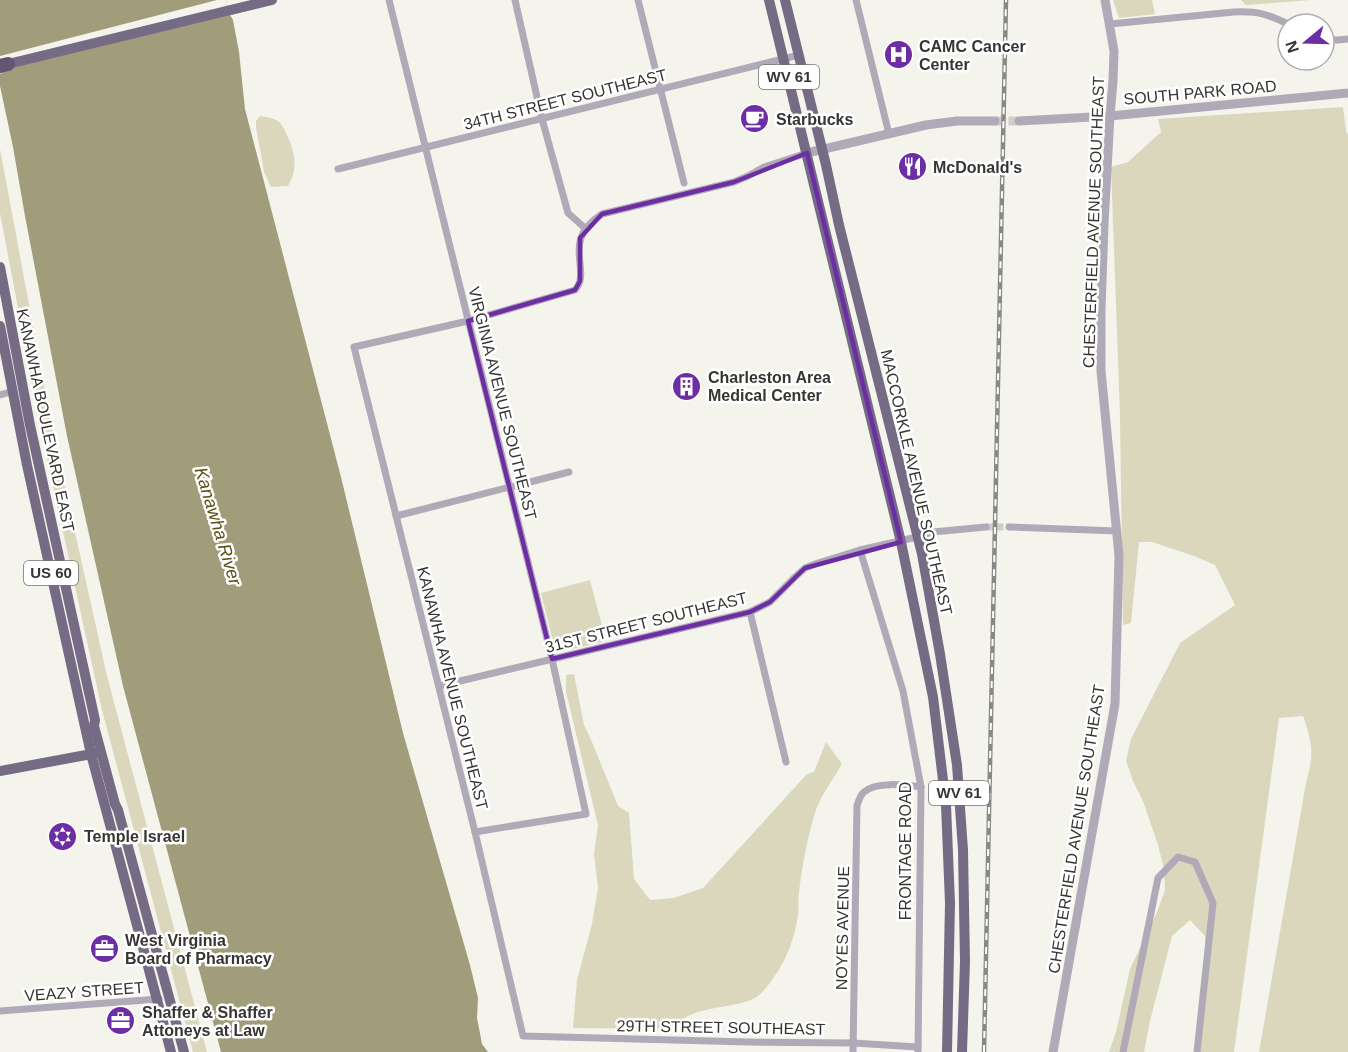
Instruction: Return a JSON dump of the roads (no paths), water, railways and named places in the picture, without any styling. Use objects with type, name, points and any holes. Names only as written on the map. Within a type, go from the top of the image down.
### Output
[{"type":"main road","points":[[3,66],[272,0]]},
{"type":"main road","name":"MACCORKLE AVENUE SOUTHEAST","points":[[769,0],[901,542],[933,697],[946,806],[950,903],[947,1052]]},
{"type":"main road","name":"MACCORKLE AVENUE SOUTHEAST","points":[[785,0],[922,554],[940,654],[957,765],[963,850],[965,939],[962,1052]]},
{"type":"main road","name":"KANAWHA BOULEVARD EAST","points":[[0,267],[27,465],[171,1052]]},
{"type":"main road","name":"KANAWHA BOULEVARD EAST","points":[[0,326],[95,720],[96,753],[118,810],[184,1052]]},
{"type":"main road","name":"KANAWHA BOULEVARD EAST","points":[[95,720],[100,725],[119,804],[118,810]]},
{"type":"main road","points":[[0,771],[96,753]]},
{"type":"street","name":"VIRGINIA AVENUE SOUTHEAST","points":[[389,0],[552,659],[586,814],[475,832]]},
{"type":"street","points":[[515,0],[542,119],[568,213],[586,229]]},
{"type":"street","points":[[638,0],[684,183]]},
{"type":"street","points":[[856,0],[890,134]]},
{"type":"street","name":"CHESTERFIELD AVENUE SOUTHEAST","points":[[1054,1051],[1115,704],[1119,556],[1101,371],[1101,298],[1114,51],[1105,0]]},
{"type":"street","points":[[1110,24],[1234,12],[1253,12],[1276,19]]},
{"type":"street","name":"34TH STREET SOUTHEAST","points":[[338,170],[799,55]]},
{"type":"street","name":"SOUTH PARK ROAD","points":[[1018,121],[1110,116],[1348,93]]},
{"type":"street","points":[[468,321],[574,290],[579,286],[580,281],[580,238],[602,214],[734,182],[764,167],[822,149],[926,125],[957,121],[995,121]]},
{"type":"street","name":"KANAWHA AVENUE SOUTHEAST","points":[[468,321],[354,347],[475,832],[523,1036]]},
{"type":"street","points":[[0,395],[17,390]]},
{"type":"street","points":[[396,516],[569,472]]},
{"type":"street","name":"31ST STREET SOUTHEAST","points":[[439,686],[750,612],[770,602],[805,568],[818,562],[933,532],[986,526]]},
{"type":"street","points":[[1009,527],[1117,531]]},
{"type":"street","name":"FRONTAGE ROAD","points":[[860,550],[903,691],[921,787],[918,1049]]},
{"type":"street","points":[[750,612],[786,762]]},
{"type":"street","name":"NOYES AVENUE","points":[[853,1052],[857,805],[862,793],[872,788],[903,784],[921,787]]},
{"type":"street","points":[[1123,1052],[1158,878],[1178,857],[1195,862],[1213,903],[1197,1052]]},
{"type":"street","name":"VEAZY STREET","points":[[0,1011],[171,998]]},
{"type":"street","name":"29TH STREET SOUTHEAST","points":[[523,1036],[853,1043],[918,1049]]},
{"type":"street","points":[[748,1042],[748,1052]]},
{"type":"water","name":"Kanawha River","points":[[0,0],[226,0],[233,20],[239,52],[245,109],[341,477],[403,733],[470,965],[478,998],[477,1018],[482,1044],[488,1052],[221,1052],[123,686],[67,436],[0,86]]},
{"type":"tunnel","points":[[995,121],[1019,121]]},
{"type":"tunnel","points":[[986,527],[1009,527]]},
{"type":"railway","points":[[984,1052],[1006,0]]},
{"type":"place","name":"CAMC Cancer Center","points":[[898,55]]},
{"type":"place","name":"Starbucks","points":[[755,119]]},
{"type":"place","name":"McDonald's","points":[[912,167]]},
{"type":"place","name":"Charleston Area Medical Center","points":[[687,386]]},
{"type":"place","name":"Temple Israel","points":[[63,836]]},
{"type":"place","name":"West Virginia Board of Pharmacy","points":[[104,949]]},
{"type":"place","name":"Shaffer & Shaffer Attoneys at Law","points":[[121,1021]]}]
